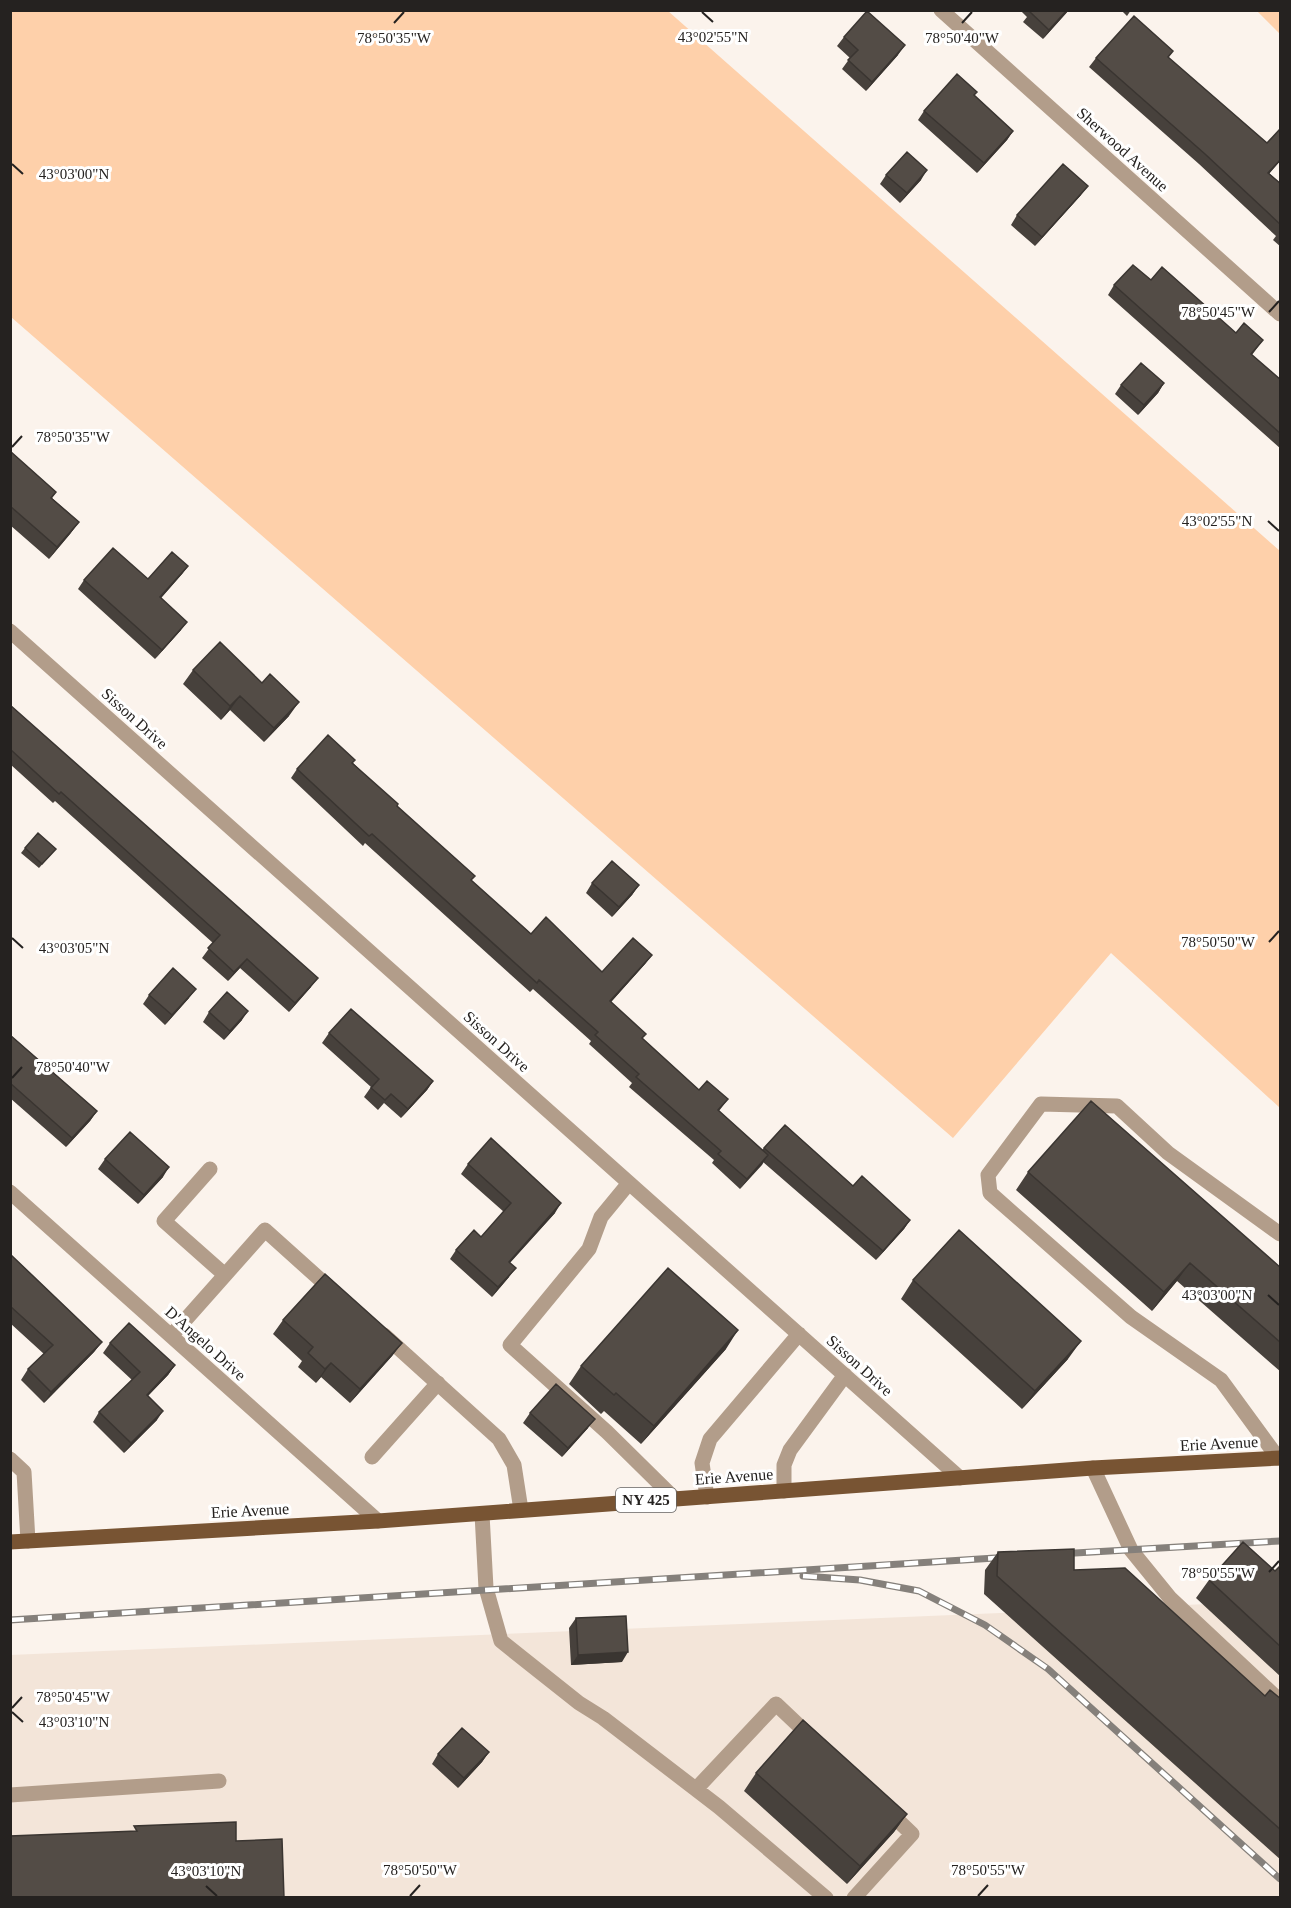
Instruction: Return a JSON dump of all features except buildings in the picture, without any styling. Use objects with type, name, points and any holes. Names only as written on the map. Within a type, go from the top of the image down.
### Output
[{"type":"main road","name":"Erie Avenue","points":[[10,1542],[378,1521],[1094,1468],[1279,1458]]},
{"type":"street","name":"Sherwood Avenue","points":[[941,10],[1281,314]]},
{"type":"street","name":"Sisson Drive","points":[[10,631],[960,1478]]},
{"type":"street","points":[[1279,1458],[1221,1380],[1131,1317],[990,1193],[988,1175],[1041,1104],[1116,1106],[1168,1153],[1281,1234]]},
{"type":"street","points":[[210,1169],[164,1221],[225,1275]]},
{"type":"street","points":[[629,1183],[602,1217],[589,1249],[510,1345],[607,1432],[674,1498]]},
{"type":"street","name":"D'Angelo Drive","points":[[10,1192],[378,1521]]},
{"type":"street","points":[[171,1336],[265,1230],[343,1299]]},
{"type":"street","points":[[369,1322],[499,1439],[514,1465],[522,1510]]},
{"type":"street","points":[[707,1497],[702,1463],[710,1439],[799,1334]]},
{"type":"street","points":[[784,1491],[784,1465],[790,1450],[845,1375]]},
{"type":"street","points":[[372,1457],[438,1383]]},
{"type":"street","points":[[10,1459],[24,1472],[28,1541]]},
{"type":"street","points":[[1094,1468],[1131,1550],[1170,1598],[1281,1701]]},
{"type":"street","points":[[482,1514],[486,1588],[501,1641],[579,1703],[603,1718],[696,1789],[825,1898]]},
{"type":"street","points":[[696,1789],[776,1704],[827,1753]]},
{"type":"street","points":[[10,1795],[219,1780]]},
{"type":"street","points":[[854,1898],[912,1834],[878,1801]]},
{"type":"shaded area","points":[[11,10],[668,11],[1280,551],[1280,1108],[1111,953],[953,1138],[11,317]]},
{"type":"shaded area","points":[[1257,11],[1280,11],[1280,34]]},
{"type":"shaded area","points":[[1280,1601],[1280,1897],[11,1897],[10,1655]]},
{"type":"railway","points":[[1058,1554],[1280,1541]]},
{"type":"railway","points":[[10,1620],[1011,1557]]},
{"type":"railway","points":[[803,1576],[860,1580],[919,1591],[985,1625],[1048,1669],[1280,1879]]}]
